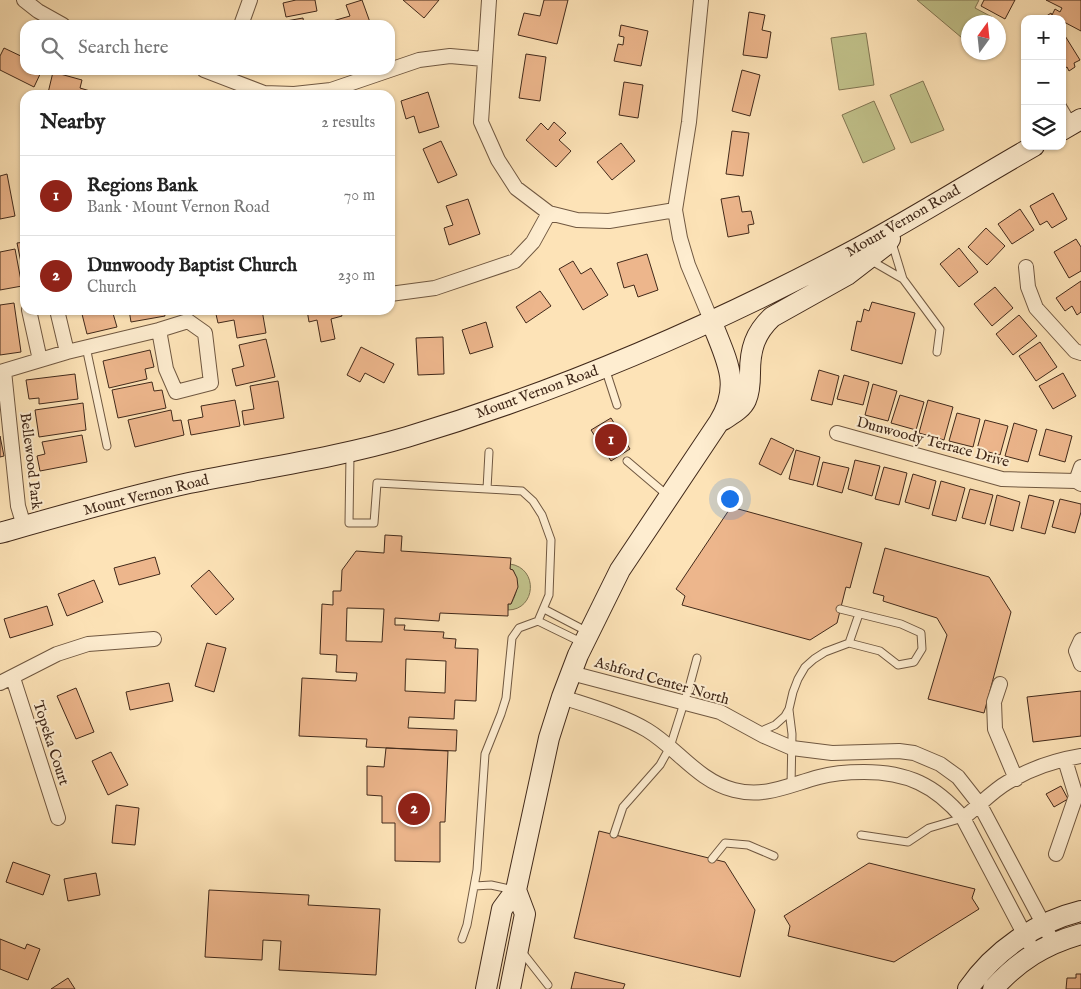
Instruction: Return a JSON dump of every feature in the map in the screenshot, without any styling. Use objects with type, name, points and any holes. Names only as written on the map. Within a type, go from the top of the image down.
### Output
[{"type":"main road","name":"Mount Vernon Road","points":[[0,533],[150,492],[350,452],[406,437],[537,395],[605,368],[814,270],[907,220],[1027,150]]},
{"type":"main road","points":[[719,422],[734,413],[746,400],[749,391],[752,349],[759,331],[772,316],[847,275],[891,239],[907,220]]},
{"type":"main road","points":[[486,989],[502,909],[516,890],[543,761],[571,673],[620,570],[719,422],[730,402],[729,370],[710,320]]},
{"type":"main road","points":[[510,989],[525,914],[516,890]]},
{"type":"main road","points":[[968,989],[975,978],[1007,946],[1024,934],[1062,915],[1081,911]]},
{"type":"main road","points":[[993,989],[1034,952],[1065,938],[1081,934]]},
{"type":"street","points":[[24,0],[54,20]]},
{"type":"street","points":[[243,20],[250,0]]},
{"type":"street","points":[[489,0],[481,122],[498,160],[516,188],[549,213],[577,220],[609,221],[675,210]]},
{"type":"street","points":[[701,0],[689,122],[675,210],[680,238],[688,265],[710,320]]},
{"type":"street","points":[[395,68],[418,60],[450,56],[484,59]]},
{"type":"street","points":[[226,75],[258,90]]},
{"type":"street","points":[[331,90],[374,75]]},
{"type":"street","points":[[395,293],[435,288],[515,261],[533,242],[549,213]]},
{"type":"street","points":[[1026,267],[1028,287],[1036,308],[1075,351],[1081,353]]},
{"type":"street","points":[[29,315],[40,360]]},
{"type":"street","points":[[58,315],[66,352]]},
{"type":"street","points":[[179,315],[180,325]]},
{"type":"street","points":[[2,371],[66,352],[180,325],[188,321],[206,333],[211,383],[176,392],[166,369],[159,330]]},
{"type":"street","name":"Bellewood Park","points":[[2,371],[18,506],[24,526]]},
{"type":"street","name":"Dunwoody Terrace Drive","points":[[837,433],[1002,479],[1078,482]]},
{"type":"street","points":[[1078,482],[1081,467]]},
{"type":"street","points":[[6,681],[57,654],[88,644],[154,639]]},
{"type":"street","points":[[1081,640],[1076,652],[1081,664]]},
{"type":"street","name":"Ashford Center North","points":[[571,673],[720,712],[792,748],[826,753],[899,751],[928,758],[950,770],[958,777],[980,805],[1054,944]]},
{"type":"street","name":"Topeka Court","points":[[6,681],[58,818]]},
{"type":"street","points":[[1000,684],[994,702],[995,729],[1016,778]]},
{"type":"street","points":[[562,697],[636,724],[654,734],[701,774],[734,790],[758,793],[780,790],[820,777],[836,774],[874,772],[912,778],[933,790],[951,804],[963,818],[1034,952]]},
{"type":"street","points":[[963,818],[1008,782],[1065,760],[1081,756]]},
{"type":"street","points":[[1056,854],[1076,796],[1065,760]]},
{"type":"lane","points":[[1066,113],[1072,125]]},
{"type":"lane","points":[[891,239],[903,279],[940,328],[937,352]]},
{"type":"lane","points":[[867,259],[903,279]]},
{"type":"lane","points":[[86,348],[107,446]]},
{"type":"lane","points":[[605,368],[617,405]]},
{"type":"lane","points":[[350,452],[349,523],[374,523],[377,483],[522,491],[533,500],[542,515],[551,540],[549,594],[538,621]]},
{"type":"lane","points":[[487,489],[489,452]]},
{"type":"lane","points":[[627,461],[669,496]]},
{"type":"lane","points":[[544,609],[586,638]]},
{"type":"lane","points":[[758,732],[775,725],[785,716],[789,709],[793,692],[805,667],[825,652],[849,643],[880,652],[898,665],[914,662],[922,649],[921,633],[902,624],[840,609]]},
{"type":"lane","points":[[849,643],[859,614]]},
{"type":"lane","points":[[462,939],[467,925],[475,886],[485,754],[506,698],[512,638],[519,628],[538,621],[586,638]]},
{"type":"lane","points":[[614,834],[623,806],[660,765],[670,748],[697,658]]},
{"type":"lane","points":[[789,709],[792,734],[791,787]]},
{"type":"lane","points":[[861,835],[908,842],[929,828],[963,818]]},
{"type":"lane","points":[[712,859],[725,843],[748,845],[774,856]]},
{"type":"lane","points":[[475,886],[491,886],[516,890]]},
{"type":"lane","points":[[518,947],[548,984]]},
{"type":"green space","points":[[917,0],[979,0],[975,8],[988,15],[961,15],[961,37]]},
{"type":"green space","points":[[866,33],[874,85],[839,90],[831,38]]},
{"type":"green space","points":[[923,81],[944,130],[911,143],[890,95]]},
{"type":"green space","points":[[874,101],[895,149],[863,163],[842,115]]},
{"type":"green space","points":[[510,564],[519,567],[526,573],[530,588],[529,596],[524,603],[517,608],[508,610],[508,604],[511,604],[517,587],[515,575],[513,570],[510,569]]},
{"type":"building","points":[[296,0],[315,0],[317,11],[286,17],[283,3]]},
{"type":"building","points":[[362,0],[369,20],[336,20],[350,16],[346,5]]},
{"type":"building","points":[[403,0],[439,0],[424,18]]},
{"type":"building","points":[[544,0],[568,0],[557,44],[518,35],[524,13],[540,16]]},
{"type":"building","points":[[984,0],[1015,0],[1006,17],[1006,15],[998,15],[981,6]]},
{"type":"building","points":[[1046,0],[1081,0],[1081,31],[1066,23],[1066,15],[1052,15],[1055,9],[1060,12],[1062,8]]},
{"type":"building","points":[[749,12],[765,15],[762,30],[771,32],[767,58],[743,55]]},
{"type":"building","points":[[621,25],[648,31],[641,66],[614,61],[618,44],[623,45],[624,37],[619,36]]},
{"type":"building","points":[[1066,37],[1080,60],[1074,63],[1075,67],[1069,71],[1067,67]]},
{"type":"building","points":[[4,48],[20,56],[20,75],[40,75],[34,87],[0,70],[0,56]]},
{"type":"building","points":[[526,54],[546,57],[540,101],[519,98]]},
{"type":"building","points":[[742,70],[760,75],[750,116],[732,111]]},
{"type":"building","points":[[52,75],[64,75],[82,80],[80,88],[87,90],[49,90]]},
{"type":"building","points":[[624,82],[643,85],[638,118],[619,115]]},
{"type":"building","points":[[428,92],[439,127],[419,133],[414,116],[406,119],[401,101]]},
{"type":"building","points":[[554,122],[566,133],[559,140],[571,151],[556,167],[526,140],[541,123],[548,130]]},
{"type":"building","points":[[732,131],[749,133],[743,176],[726,174]]},
{"type":"building","points":[[441,141],[457,175],[438,183],[423,149]]},
{"type":"building","points":[[621,143],[635,161],[612,180],[597,162]]},
{"type":"building","points":[[7,174],[15,216],[0,219],[0,176]]},
{"type":"building","points":[[1053,193],[1067,219],[1052,228],[1047,221],[1040,225],[1030,206]]},
{"type":"building","points":[[739,196],[742,212],[751,211],[754,224],[748,225],[749,233],[728,237],[721,199]]},
{"type":"building","points":[[468,199],[480,234],[449,245],[444,228],[453,225],[446,206]]},
{"type":"building","points":[[1020,209],[1034,230],[1012,244],[998,224]]},
{"type":"building","points":[[986,228],[1005,246],[987,265],[968,247]]},
{"type":"building","points":[[1076,239],[1081,247],[1081,271],[1069,278],[1054,252]]},
{"type":"building","points":[[17,243],[20,243],[20,258]]},
{"type":"building","points":[[959,248],[978,272],[959,287],[940,264]]},
{"type":"building","points":[[15,249],[20,286],[0,290],[0,252]]},
{"type":"building","points":[[647,254],[658,290],[638,297],[634,285],[624,288],[617,263]]},
{"type":"building","points":[[573,261],[581,274],[591,268],[608,295],[583,310],[559,269]]},
{"type":"building","points":[[1081,281],[1081,312],[1077,315],[1072,306],[1065,311],[1056,298]]},
{"type":"building","points":[[995,287],[1013,308],[992,326],[974,304]]},
{"type":"building","points":[[540,291],[551,306],[526,323],[516,307]]},
{"type":"building","points":[[872,302],[915,313],[902,364],[851,350],[857,321],[861,322],[864,309],[869,311]]},
{"type":"building","points":[[14,303],[21,352],[0,355],[0,305]]},
{"type":"building","points":[[82,315],[113,315],[117,327],[87,334]]},
{"type":"building","points":[[130,315],[165,315],[165,316],[131,322]]},
{"type":"building","points":[[216,315],[263,315],[266,333],[237,338],[234,320],[218,323]]},
{"type":"building","points":[[308,315],[342,316],[331,319],[335,339],[321,342],[317,320],[309,322]]},
{"type":"building","points":[[1019,315],[1037,336],[1013,355],[996,334]]},
{"type":"building","points":[[486,322],[493,347],[470,354],[462,330]]},
{"type":"building","points":[[443,337],[444,374],[418,375],[416,338]]},
{"type":"building","points":[[266,339],[275,377],[236,386],[232,369],[244,366],[239,345]]},
{"type":"building","points":[[1040,342],[1057,367],[1036,381],[1019,356]]},
{"type":"building","points":[[361,347],[394,364],[384,383],[365,373],[360,382],[347,375]]},
{"type":"building","points":[[150,350],[154,367],[145,369],[147,379],[109,388],[103,361]]},
{"type":"building","points":[[819,370],[839,376],[832,405],[811,400]]},
{"type":"building","points":[[1063,373],[1076,396],[1053,409],[1039,386]]},
{"type":"building","points":[[75,374],[78,399],[39,404],[39,398],[29,399],[26,380]]},
{"type":"building","points":[[844,375],[869,382],[863,405],[837,399]]},
{"type":"building","points":[[278,381],[284,418],[244,425],[242,411],[254,409],[250,386]]},
{"type":"building","points":[[152,382],[154,391],[162,390],[166,408],[118,418],[112,390]]},
{"type":"building","points":[[873,384],[897,391],[888,421],[865,415]]},
{"type":"building","points":[[900,395],[924,402],[916,430],[891,423]]},
{"type":"building","points":[[235,400],[240,426],[191,435],[188,420],[203,417],[201,406]]},
{"type":"building","points":[[928,400],[953,407],[944,440],[919,433]]},
{"type":"building","points":[[83,403],[86,430],[39,437],[35,410]]},
{"type":"building","points":[[171,410],[173,421],[181,420],[184,435],[135,447],[128,420]]},
{"type":"building","points":[[957,413],[980,419],[973,447],[949,441]]},
{"type":"building","points":[[611,418],[630,449],[611,461],[591,430]]},
{"type":"building","points":[[985,420],[1008,426],[1000,455],[977,449]]},
{"type":"building","points":[[1014,423],[1037,430],[1028,462],[1005,456]]},
{"type":"building","points":[[1046,429],[1072,436],[1065,462],[1039,455]]},
{"type":"building","points":[[82,435],[87,462],[40,471],[37,456],[45,454],[42,442]]},
{"type":"building","points":[[0,436],[4,456],[0,457]]},
{"type":"building","points":[[771,438],[794,449],[781,475],[759,464]]},
{"type":"building","points":[[796,450],[820,457],[813,485],[789,479]]},
{"type":"building","points":[[855,460],[880,466],[872,496],[848,489]]},
{"type":"building","points":[[823,462],[849,468],[842,493],[817,486]]},
{"type":"building","points":[[884,467],[907,473],[899,505],[875,499]]},
{"type":"building","points":[[913,474],[936,481],[929,509],[905,502]]},
{"type":"building","points":[[941,481],[965,488],[956,521],[932,515]]},
{"type":"building","points":[[970,489],[993,495],[985,524],[962,518]]},
{"type":"building","points":[[997,495],[1020,502],[1013,531],[990,525]]},
{"type":"building","points":[[1029,495],[1054,501],[1045,534],[1021,528]]},
{"type":"building","points":[[1060,499],[1081,504],[1081,512],[1075,533],[1052,527]]},
{"type":"building","points":[[731,507],[862,543],[850,588],[846,587],[837,623],[810,640],[682,605],[685,596],[676,589]]},
{"type":"building","points":[[385,535],[402,536],[401,551],[511,558],[510,569],[513,570],[517,578],[518,587],[511,604],[508,604],[508,616],[440,613],[439,621],[395,618],[395,625],[405,625],[404,630],[444,632],[443,638],[456,639],[455,648],[478,649],[476,701],[455,700],[454,719],[409,717],[408,728],[457,730],[456,751],[366,747],[367,739],[299,736],[302,678],[356,681],[357,673],[336,672],[337,655],[320,654],[322,604],[333,605],[333,591],[341,591],[342,570],[356,551],[384,553]],"holes":[[[347,608],[384,609],[382,642],[346,641]],[[406,659],[446,661],[445,693],[405,691]]]},
{"type":"building","points":[[885,548],[989,577],[1011,612],[984,713],[928,699],[947,635],[937,618],[883,601],[884,596],[873,593]]},
{"type":"building","points":[[155,557],[160,574],[119,585],[114,568]]},
{"type":"building","points":[[209,570],[234,599],[216,615],[191,586]]},
{"type":"building","points":[[94,580],[103,602],[67,616],[58,594]]},
{"type":"building","points":[[47,606],[53,625],[10,638],[4,619]]},
{"type":"building","points":[[207,643],[226,648],[214,692],[195,686]]},
{"type":"building","points":[[169,683],[173,701],[130,710],[126,692]]},
{"type":"building","points":[[76,688],[94,732],[76,739],[57,696]]},
{"type":"building","points":[[1081,691],[1081,736],[1033,742],[1027,697]]},
{"type":"building","points":[[386,748],[448,751],[445,822],[440,822],[440,862],[395,861],[395,823],[382,823],[382,796],[367,795],[367,766],[384,767]]},
{"type":"building","points":[[111,752],[128,785],[108,795],[92,761]]},
{"type":"building","points":[[1061,786],[1068,799],[1054,807],[1046,794]]},
{"type":"building","points":[[116,805],[139,808],[135,845],[112,843]]},
{"type":"building","points":[[599,831],[725,862],[755,910],[740,977],[574,938]]},
{"type":"building","points":[[13,862],[50,875],[43,895],[6,882]]},
{"type":"building","points":[[869,863],[975,889],[972,898],[979,909],[894,962],[788,936],[790,926],[784,916]]},
{"type":"building","points":[[96,873],[100,895],[68,901],[64,879]]},
{"type":"building","points":[[209,890],[309,895],[308,905],[380,909],[376,975],[279,970],[281,941],[263,940],[262,960],[205,957]]},
{"type":"building","points":[[0,939],[25,949],[27,944],[40,949],[28,980],[0,969]]},
{"type":"building","points":[[575,972],[625,984],[623,989],[571,989]]},
{"type":"building","points":[[1076,974],[1081,974],[1081,989],[1066,989],[1067,978],[1076,978]]},
{"type":"building","points":[[68,978],[75,989],[51,989]]},
{"type":"place","name":"Regions Bank","points":[[611,440]]},
{"type":"place","name":"Dunwoody Baptist Church","points":[[414,809]]}]
